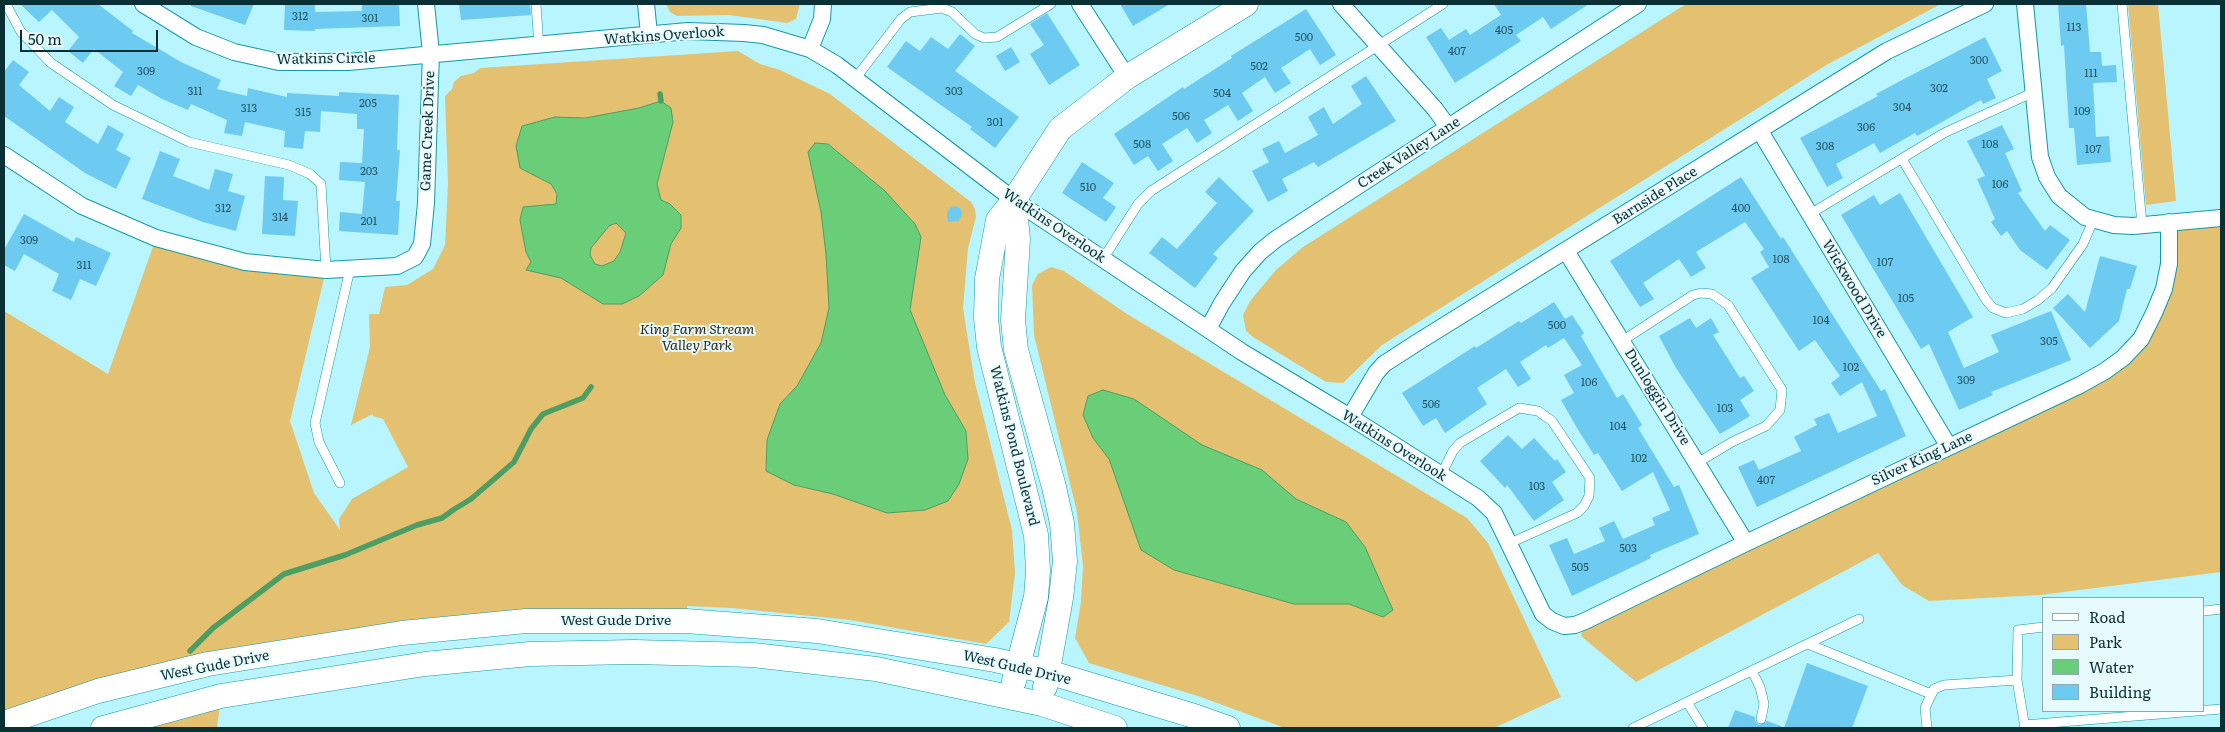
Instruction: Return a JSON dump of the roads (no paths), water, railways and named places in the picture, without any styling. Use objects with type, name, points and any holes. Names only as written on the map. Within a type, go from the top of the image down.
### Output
[{"type":"main road","name":"Watkins Pond Boulevard","points":[[1010,697],[1036,597],[1038,571],[1036,535],[989,347],[986,318],[987,279],[998,220],[1014,200],[1060,129],[1127,77],[1246,4]]},
{"type":"main road","name":"Watkins Pond Boulevard","points":[[1014,200],[1018,239],[1013,320],[1016,350],[1054,488],[1062,523],[1065,561],[1061,598],[1042,704]]},
{"type":"main road","name":"West Gude Drive","points":[[4,723],[98,692],[208,664],[402,634],[526,621],[686,621],[817,631],[1018,666],[1048,672],[1228,728]]},
{"type":"main road","points":[[103,728],[222,696],[425,664],[530,654],[634,652],[753,655],[876,669],[1042,704],[1115,728]]},
{"type":"street","name":"Watkins Circle","points":[[144,4],[196,37],[234,52],[279,62],[348,62],[431,54]]},
{"type":"street","name":"Game Creek Drive","points":[[350,269],[397,266],[415,257],[422,244],[426,203],[431,54],[426,4]]},
{"type":"street","points":[[646,4],[649,34]]},
{"type":"street","points":[[810,49],[822,19],[823,4]]},
{"type":"street","points":[[1080,4],[1127,77]]},
{"type":"street","points":[[1340,4],[1435,109],[1448,128]]},
{"type":"street","name":"Creek Valley Lane","points":[[1208,329],[1243,271],[1260,252],[1638,4]]},
{"type":"street","name":"Barnside Place","points":[[1350,417],[1376,373],[1384,364],[1887,51],[1985,4]]},
{"type":"street","points":[[2025,4],[2042,167],[2059,196],[2093,221],[2114,226],[2221,218]]},
{"type":"street","name":"Watkins Overlook","points":[[431,54],[688,32],[744,32],[810,49],[855,79],[1014,200],[1208,329],[1478,498],[1494,513],[1543,614],[1552,622],[1564,626],[1585,622]]},
{"type":"street","name":"Wickwood Drive","points":[[1760,131],[1949,446]]},
{"type":"street","points":[[4,155],[82,206],[156,238],[245,262],[326,270],[350,269]]},
{"type":"street","name":"Silver King Lane","points":[[1585,622],[1746,542],[2080,385],[2123,358],[2140,339],[2164,289],[2168,264],[2169,222]]},
{"type":"street","name":"Dunloggin Drive","points":[[1566,252],[1746,542]]},
{"type":"lane","points":[[6,4],[21,32],[51,63],[113,105],[188,142],[289,164],[310,174],[321,184],[326,270]]},
{"type":"lane","points":[[536,4],[540,46]]},
{"type":"lane","points":[[855,79],[901,18],[910,12],[942,8],[952,12],[975,34],[984,38],[997,37],[1051,4]]},
{"type":"lane","points":[[1103,259],[1138,204],[1151,191],[1443,4]]},
{"type":"lane","points":[[2122,4],[2142,225]]},
{"type":"lane","points":[[1810,214],[1944,133],[2034,92]]},
{"type":"lane","points":[[1902,159],[1986,300],[1993,308],[2006,313],[2023,309],[2038,300],[2052,288],[2078,251],[2093,221]]},
{"type":"lane","points":[[340,483],[319,442],[315,423],[350,269]]},
{"type":"lane","points":[[1622,341],[1693,295],[1701,293],[1712,294],[1728,305],[1782,390],[1780,410],[1766,426],[1732,442],[1697,463]]},
{"type":"lane","points":[[1441,475],[1453,451],[1460,443],[1519,408],[1538,410],[1552,421],[1590,478],[1589,496],[1584,506],[1576,513],[1510,543]]},
{"type":"lane","points":[[2205,611],[2221,609]]},
{"type":"lane","points":[[1633,728],[1859,619]]},
{"type":"lane","points":[[2042,628],[2018,630],[2017,680],[2024,727],[2198,712]]},
{"type":"lane","points":[[1808,644],[1931,694]]},
{"type":"lane","points":[[1752,671],[1760,687],[1764,704],[1761,719]]},
{"type":"lane","points":[[1926,728],[1925,708],[1934,689],[1944,685],[2017,680]]},
{"type":"lane","points":[[1687,702],[1703,728]]},
{"type":"lane","points":[[2205,711],[2221,710]]},
{"type":"water","points":[[661,101],[671,108],[673,122],[657,184],[661,200],[670,204],[681,215],[681,228],[671,244],[663,275],[639,296],[622,304],[603,304],[561,278],[526,270],[531,262],[526,252],[520,220],[523,207],[556,204],[557,194],[551,184],[520,168],[516,146],[522,126],[555,117],[585,118],[639,108]],"holes":[[[616,223],[626,233],[620,252],[614,261],[602,266],[595,264],[590,255],[591,248],[609,226]]]},
{"type":"water","points":[[815,143],[828,144],[885,191],[915,224],[921,237],[910,310],[945,395],[966,431],[968,459],[959,484],[948,501],[925,510],[887,513],[833,494],[794,485],[766,471],[767,440],[780,404],[797,386],[821,343],[829,308],[821,212],[808,152]]},
{"type":"water","points":[[1103,390],[1134,399],[1202,445],[1262,470],[1296,499],[1346,522],[1365,547],[1393,610],[1383,617],[1349,604],[1294,604],[1174,570],[1141,550],[1109,459],[1093,438],[1083,415],[1088,396]]},
{"type":"waterway","points":[[660,94],[661,101]]},
{"type":"waterway","points":[[190,651],[213,628],[284,574],[345,555],[417,525],[442,518],[471,499],[514,462],[531,429],[543,414],[583,398],[591,387]]},
{"type":"park label","name":"King Farm Stream Valley Park","points":[[697,338]]}]
